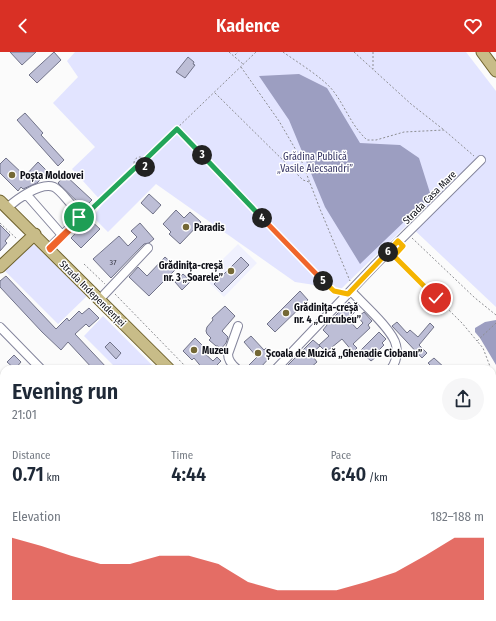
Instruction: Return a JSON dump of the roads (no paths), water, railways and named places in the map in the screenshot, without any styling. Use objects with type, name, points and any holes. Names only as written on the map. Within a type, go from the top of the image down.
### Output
[{"type":"main road","points":[[482,52],[495,69]]},
{"type":"main road","name":"Strada Independenței","points":[[4,204],[165,365]]},
{"type":"main road","points":[[0,267],[35,234]]},
{"type":"street","name":"Strada Casa Mare","points":[[280,365],[480,160]]},
{"type":"street","points":[[4,204],[16,200],[44,186],[54,188],[59,191],[78,212],[78,220],[49,248]]},
{"type":"street","points":[[26,194],[62,235]]},
{"type":"street","points":[[100,299],[148,248]]},
{"type":"street","points":[[351,291],[394,339],[397,354],[393,365]]},
{"type":"street","points":[[233,365],[228,354],[238,326]]},
{"type":"street","points":[[0,327],[37,365]]},
{"type":"place","name":"Poșta Moldovei","points":[[12,175]]},
{"type":"place","name":"Paradis","points":[[186,227]]},
{"type":"place","name":"Grădinița-creșă nr. 3 „Soarele”","points":[[231,271]]},
{"type":"place","name":"Grădinița-creșă nr. 4 „Curcubeu”","points":[[286,313]]},
{"type":"place","name":"Muzeu","points":[[194,350]]},
{"type":"place","name":"Școala de Muzică „Ghenadie Ciobanu”","points":[[258,353]]},
{"type":"park label","name":"Grădina Publică „Vasile Alecsandri”","points":[[315,162]]}]
